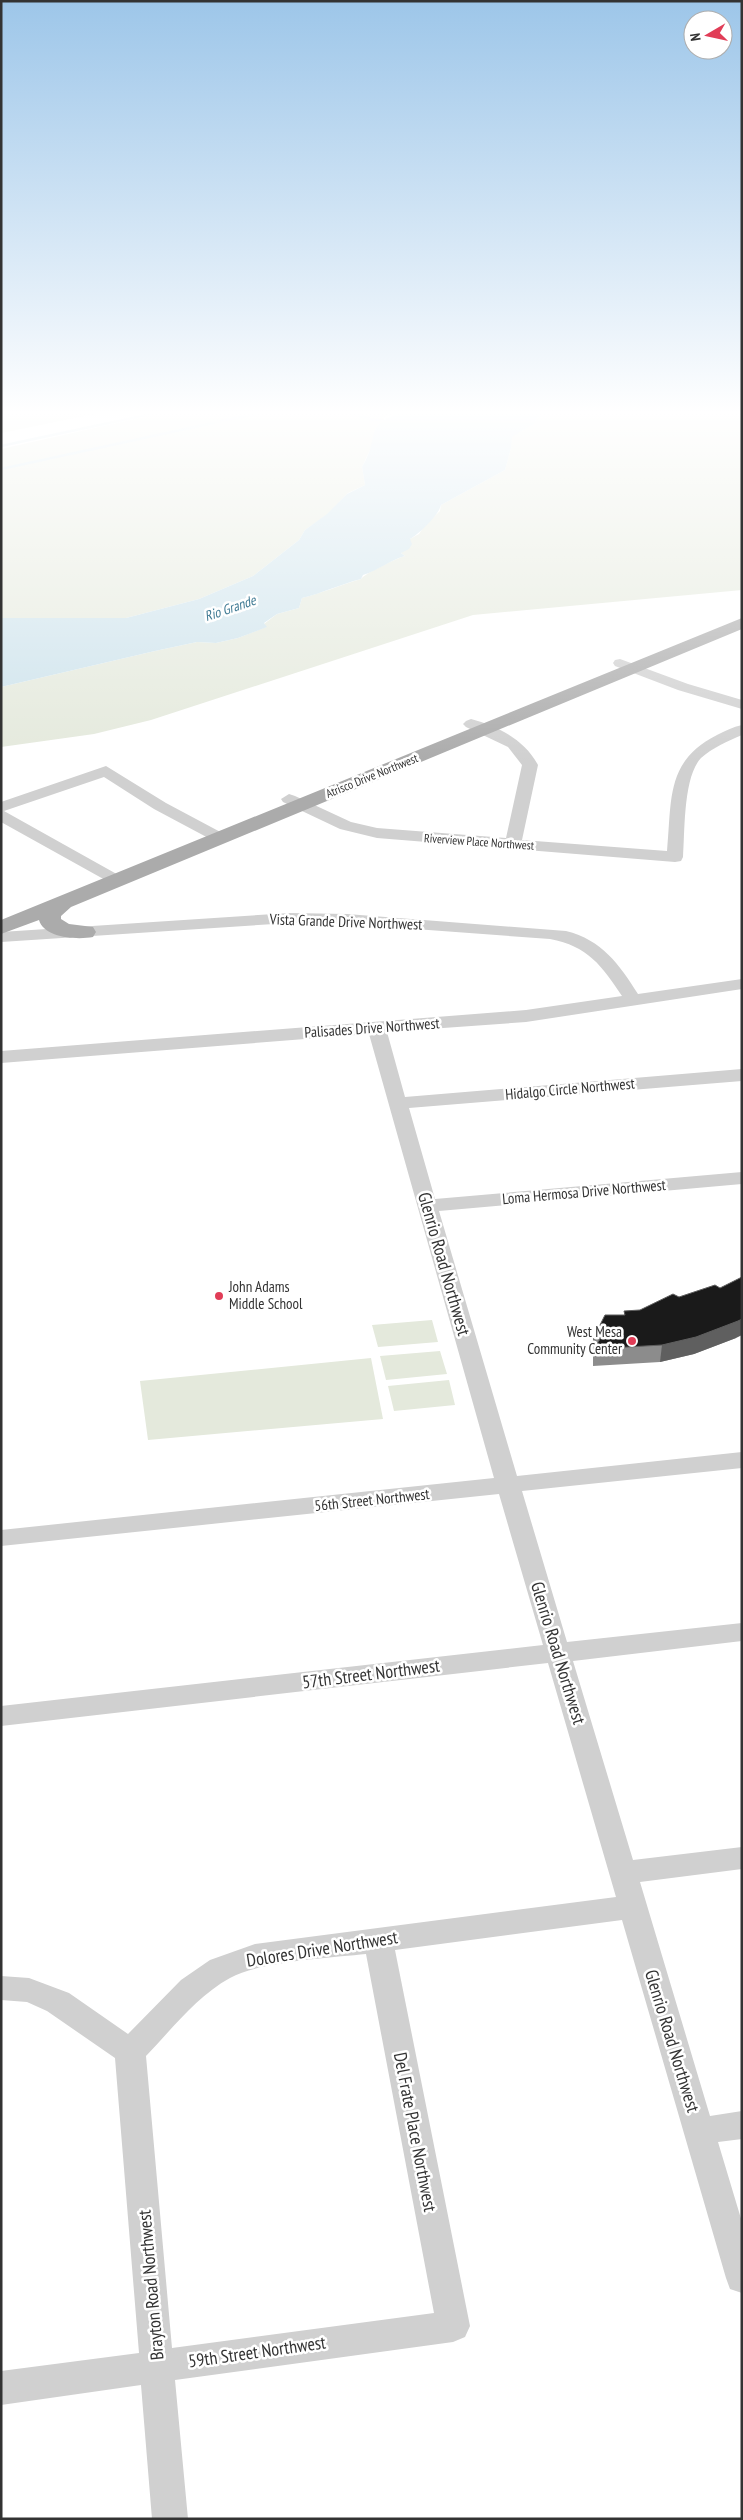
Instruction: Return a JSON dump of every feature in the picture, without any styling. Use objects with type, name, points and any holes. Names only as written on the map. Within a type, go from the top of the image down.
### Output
[{"type":"main road","name":"Atrisco Drive Northwest","points":[[1,916],[110,878],[626,665],[742,613]]},
{"type":"main road","name":"Atrisco Drive Northwest","points":[[626,665],[742,623]]},
{"type":"main road","name":"Atrisco Drive Northwest","points":[[1,928],[62,903],[110,878]]},
{"type":"main road","points":[[62,903],[50,914],[50,922],[64,930],[85,932]]},
{"type":"street","points":[[626,665],[683,688],[742,705]]},
{"type":"street","points":[[477,727],[516,745],[526,754],[530,764],[513,844]]},
{"type":"street","name":"Riverview Place Northwest","points":[[295,802],[346,826],[377,833],[675,857],[684,773],[694,757],[710,745],[742,729]]},
{"type":"street","points":[[1,807],[106,772],[160,806],[214,834]]},
{"type":"street","points":[[1,815],[110,878]]},
{"type":"street","name":"Vista Grande Drive Northwest","points":[[1,937],[290,918],[347,919],[557,935],[581,941],[600,953],[633,1000]]},
{"type":"street","name":"Palisades Drive Northwest","points":[[1,1057],[526,1016],[742,984]]},
{"type":"street","name":"Glenrio Road Northwest","points":[[376,1028],[742,2278]]},
{"type":"street","name":"Hidalgo Circle Northwest","points":[[398,1103],[742,1075]]},
{"type":"street","name":"Loma Hermosa Drive Northwest","points":[[427,1206],[742,1178]]},
{"type":"street","name":"56th Street Northwest","points":[[1,1538],[742,1460]]},
{"type":"street","name":"57th Street Northwest","points":[[1,1716],[742,1632]]},
{"type":"street","points":[[623,1873],[742,1858]]},
{"type":"street","name":"Dolores Drive Northwest","points":[[130,2052],[191,1989],[220,1969],[255,1956],[632,1907]]},
{"type":"street","name":"Del Frate Place Northwest","points":[[378,1939],[453,2326]]},
{"type":"street","points":[[1,1988],[29,1990],[58,2002],[130,2052]]},
{"type":"street","name":"Brayton Road Northwest","points":[[130,2052],[170,2519]]},
{"type":"street","points":[[699,2131],[742,2125]]},
{"type":"street","name":"59th Street Northwest","points":[[1,2388],[453,2326]]},
{"type":"shaded area","points":[[1,529],[307,529],[299,540],[253,576],[199,599],[126,618],[1,618]]},
{"type":"shaded area","points":[[423,529],[742,529],[742,590],[473,615],[151,720],[94,734],[1,747],[1,687],[197,642],[216,643],[238,638],[266,627],[264,624],[277,614],[299,608],[302,598],[361,579],[381,566],[405,556],[401,553],[410,539],[419,534]]},
{"type":"shaded area","points":[[432,1320],[438,1342],[378,1347],[372,1325]]},
{"type":"shaded area","points":[[440,1351],[447,1374],[386,1380],[380,1356]]},
{"type":"shaded area","points":[[371,1358],[383,1419],[148,1440],[140,1381]]},
{"type":"shaded area","points":[[449,1380],[455,1405],[394,1411],[388,1386]]},
{"type":"water","name":"Rio Grande","points":[[423,529],[410,539],[412,544],[409,549],[401,553],[405,556],[363,575],[361,579],[302,598],[299,608],[277,614],[264,623],[267,627],[238,638],[216,643],[197,642],[1,687],[1,618],[126,618],[199,599],[253,576],[299,540],[305,530]]},
{"type":"building","points":[[742,1277],[742,1319],[738,1321],[696,1337],[662,1345],[594,1349],[600,1339],[593,1339],[605,1315],[625,1315],[624,1311],[640,1310],[673,1294],[679,1297],[715,1285],[720,1288]]},
{"type":"place","name":"John Adams Middle School","points":[[219,1296]]},
{"type":"place","name":"West Mesa Community Center","points":[[632,1341]]}]
